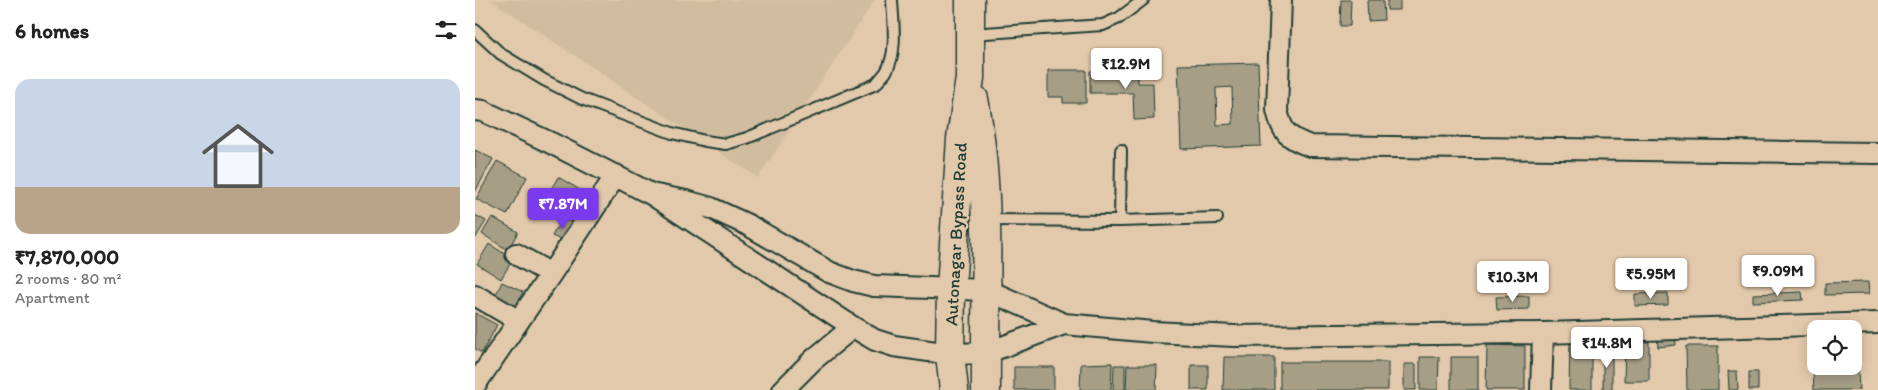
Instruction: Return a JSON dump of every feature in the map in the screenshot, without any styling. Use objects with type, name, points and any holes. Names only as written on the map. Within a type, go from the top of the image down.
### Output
[{"type":"main road","name":"Autonagar Bypass Road","points":[[954,390],[950,354],[951,289],[961,139],[970,78],[970,0]]},
{"type":"main road","name":"Autonagar Bypass Road","points":[[970,78],[981,139],[987,290],[986,390]]},
{"type":"street","points":[[1281,0],[1277,110],[1281,128],[1295,140],[1310,146],[1878,153]]},
{"type":"street","points":[[477,109],[616,175],[651,194],[875,340],[894,346],[950,354],[986,353],[1064,324]]},
{"type":"street","points":[[475,385],[616,175]]},
{"type":"street","points":[[651,194],[711,208],[748,225],[829,272],[853,281],[874,286],[987,290],[1064,324],[1153,332],[1234,336],[1543,333],[1878,323]]},
{"type":"street","points":[[516,254],[551,274]]},
{"type":"street","points":[[475,295],[519,321]]},
{"type":"street","points":[[783,390],[813,360],[853,327]]},
{"type":"street","points":[[1541,390],[1543,333]]},
{"type":"lane","points":[[475,30],[501,54],[582,100],[672,133],[725,144],[747,138],[876,84],[886,72],[893,49],[893,0]]},
{"type":"lane","points":[[970,34],[1103,24],[1119,18],[1143,0]]},
{"type":"lane","points":[[1120,221],[1121,150]]},
{"type":"lane","points":[[985,220],[1120,221],[1217,218]]},
{"type":"shaded area","points":[[491,0],[875,0],[758,178]]},
{"type":"building","points":[[1341,0],[1351,0],[1350,26],[1340,26]]},
{"type":"building","points":[[1367,0],[1383,0],[1384,20],[1368,21]]},
{"type":"building","points":[[1387,0],[1400,0],[1400,10],[1387,10]]},
{"type":"building","points":[[1258,63],[1261,146],[1181,149],[1178,65]],"holes":[[[1232,87],[1233,124],[1217,125],[1216,88]]]},
{"type":"building","points":[[1048,70],[1086,70],[1086,103],[1063,103],[1063,97],[1048,97]]},
{"type":"building","points":[[1138,70],[1138,83],[1153,83],[1154,119],[1134,120],[1133,93],[1090,93],[1090,71]]},
{"type":"building","points":[[475,150],[493,159],[475,192]]},
{"type":"building","points":[[497,161],[527,177],[507,215],[476,199]]},
{"type":"building","points":[[558,177],[587,194],[573,219],[544,202]]},
{"type":"building","points":[[475,215],[486,221],[475,239]]},
{"type":"building","points":[[492,217],[518,232],[508,250],[482,234]]},
{"type":"building","points":[[562,218],[573,223],[563,241],[552,236]]},
{"type":"building","points":[[489,244],[513,259],[501,279],[477,264]]},
{"type":"building","points":[[502,282],[523,292],[515,308],[494,298]]},
{"type":"building","points":[[1868,282],[1869,294],[1825,295],[1825,283]]},
{"type":"building","points":[[1802,292],[1803,300],[1753,302],[1753,294]]},
{"type":"building","points":[[1668,293],[1668,305],[1635,306],[1635,294]]},
{"type":"building","points":[[1529,296],[1529,309],[1497,310],[1496,297]]},
{"type":"building","points":[[475,313],[497,325],[482,353],[475,349]]},
{"type":"building","points":[[1675,333],[1676,345],[1658,347],[1657,334]]},
{"type":"building","points":[[1570,342],[1592,342],[1592,390],[1569,390]]},
{"type":"building","points":[[1625,342],[1649,342],[1649,381],[1624,381]]},
{"type":"building","points":[[1487,345],[1525,346],[1525,390],[1486,390]]},
{"type":"building","points":[[1686,346],[1718,346],[1718,390],[1687,390]]},
{"type":"building","points":[[1603,349],[1612,349],[1612,390],[1603,390]]},
{"type":"building","points":[[1224,357],[1274,357],[1274,390],[1223,390]]},
{"type":"building","points":[[1420,357],[1439,357],[1438,390],[1420,390]]},
{"type":"building","points":[[1451,357],[1478,357],[1478,390],[1451,390]]},
{"type":"building","points":[[1280,362],[1388,362],[1388,390],[1280,390]]},
{"type":"building","points":[[1112,363],[1111,390],[1080,390],[1081,364]]},
{"type":"building","points":[[1404,364],[1416,364],[1416,390],[1404,390]]},
{"type":"building","points":[[1114,365],[1125,365],[1125,390],[1113,390]]},
{"type":"building","points":[[1127,365],[1157,365],[1156,390],[1126,390]]},
{"type":"building","points":[[1191,365],[1208,365],[1208,390],[1191,390]]},
{"type":"building","points":[[1014,367],[1054,367],[1054,390],[1014,390]]},
{"type":"building","points":[[1728,371],[1737,371],[1738,390],[1729,390]]},
{"type":"building","points":[[1749,372],[1758,372],[1758,390],[1749,390]]},
{"type":"building","points":[[1813,375],[1858,375],[1859,390],[1814,390]]}]
